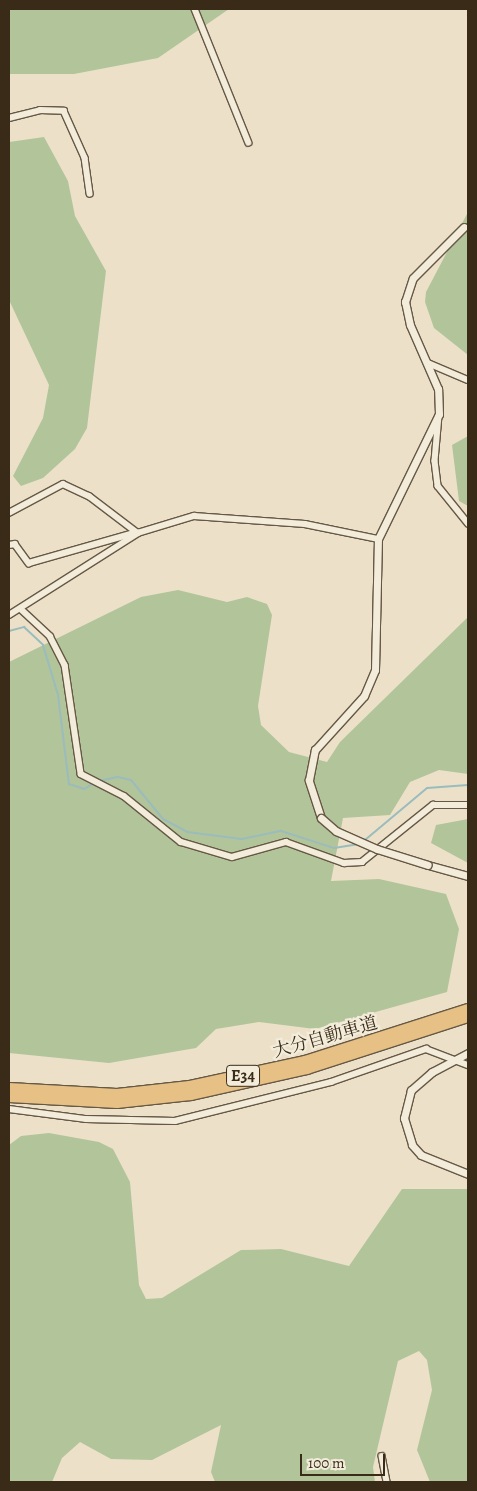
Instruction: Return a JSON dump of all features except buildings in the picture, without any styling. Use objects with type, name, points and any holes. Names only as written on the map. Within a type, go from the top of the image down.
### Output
[{"type":"highway","name":"大分自動車道","points":[[9,1088],[117,1094],[190,1086],[305,1061],[468,1009]]},
{"type":"highway","name":"大分自動車道","points":[[9,1097],[117,1103],[191,1095],[307,1069],[468,1017]]},
{"type":"street","points":[[195,9],[249,143]]},
{"type":"street","points":[[9,118],[40,110],[64,111],[85,158],[90,194]]},
{"type":"street","points":[[464,227],[413,278],[405,302],[410,325],[438,389],[439,414],[435,461],[438,486],[468,524]]},
{"type":"street","points":[[428,363],[468,380]]},
{"type":"street","points":[[439,414],[378,539],[376,670],[364,696],[315,750],[309,780],[321,818],[344,834],[428,865],[468,876]]},
{"type":"street","points":[[9,513],[64,484],[89,496],[138,533]]},
{"type":"street","points":[[9,615],[138,533],[156,524],[212,515],[305,524],[378,539]]},
{"type":"street","points":[[9,545],[15,544],[29,563],[138,533]]},
{"type":"street","points":[[21,609],[50,636],[62,657],[80,774],[124,796],[181,842],[232,856],[286,842],[344,863],[362,862],[433,806],[468,805]]},
{"type":"street","points":[[9,1109],[86,1119],[175,1121],[331,1082],[426,1049],[468,1065]]},
{"type":"street","points":[[468,1053],[457,1061],[432,1072],[411,1090],[404,1118],[412,1145],[421,1155],[468,1174]]},
{"type":"street","points":[[382,1456],[387,1482]]},
{"type":"green space","points":[[9,9],[229,9],[158,58],[74,74],[9,74]]},
{"type":"green space","points":[[44,137],[68,181],[75,216],[106,271],[87,428],[75,449],[43,478],[21,486],[13,476],[43,418],[49,385],[9,300],[9,142]]},
{"type":"green space","points":[[468,212],[468,355],[434,328],[425,302],[426,292]]},
{"type":"green space","points":[[468,436],[468,506],[459,501],[452,445]]},
{"type":"green space","points":[[178,590],[227,602],[247,597],[267,604],[272,615],[258,706],[261,725],[289,752],[327,762],[340,742],[468,617],[468,774],[439,770],[410,782],[390,815],[343,818],[331,881],[379,879],[446,894],[459,929],[447,992],[315,1029],[259,1022],[216,1029],[196,1048],[109,1063],[9,1053],[9,662],[141,597]]},
{"type":"green space","points":[[468,819],[468,863],[431,843],[436,825]]},
{"type":"green space","points":[[49,1133],[99,1142],[113,1149],[130,1182],[139,1285],[146,1299],[162,1298],[241,1250],[281,1249],[349,1266],[402,1189],[468,1189],[468,1482],[430,1482],[417,1450],[432,1390],[427,1360],[419,1351],[398,1361],[373,1467],[375,1482],[215,1482],[211,1472],[221,1425],[152,1460],[111,1459],[80,1442],[62,1458],[52,1482],[9,1482],[9,1145],[21,1136]]},
{"type":"waterway","points":[[9,631],[24,627],[43,645],[58,695],[69,784],[84,789],[94,783]]},
{"type":"waterway","points":[[99,781],[118,777],[131,780],[163,819],[187,832],[242,839],[281,831],[334,848],[358,844]]},
{"type":"waterway","points":[[365,840],[427,788],[468,785]]}]
